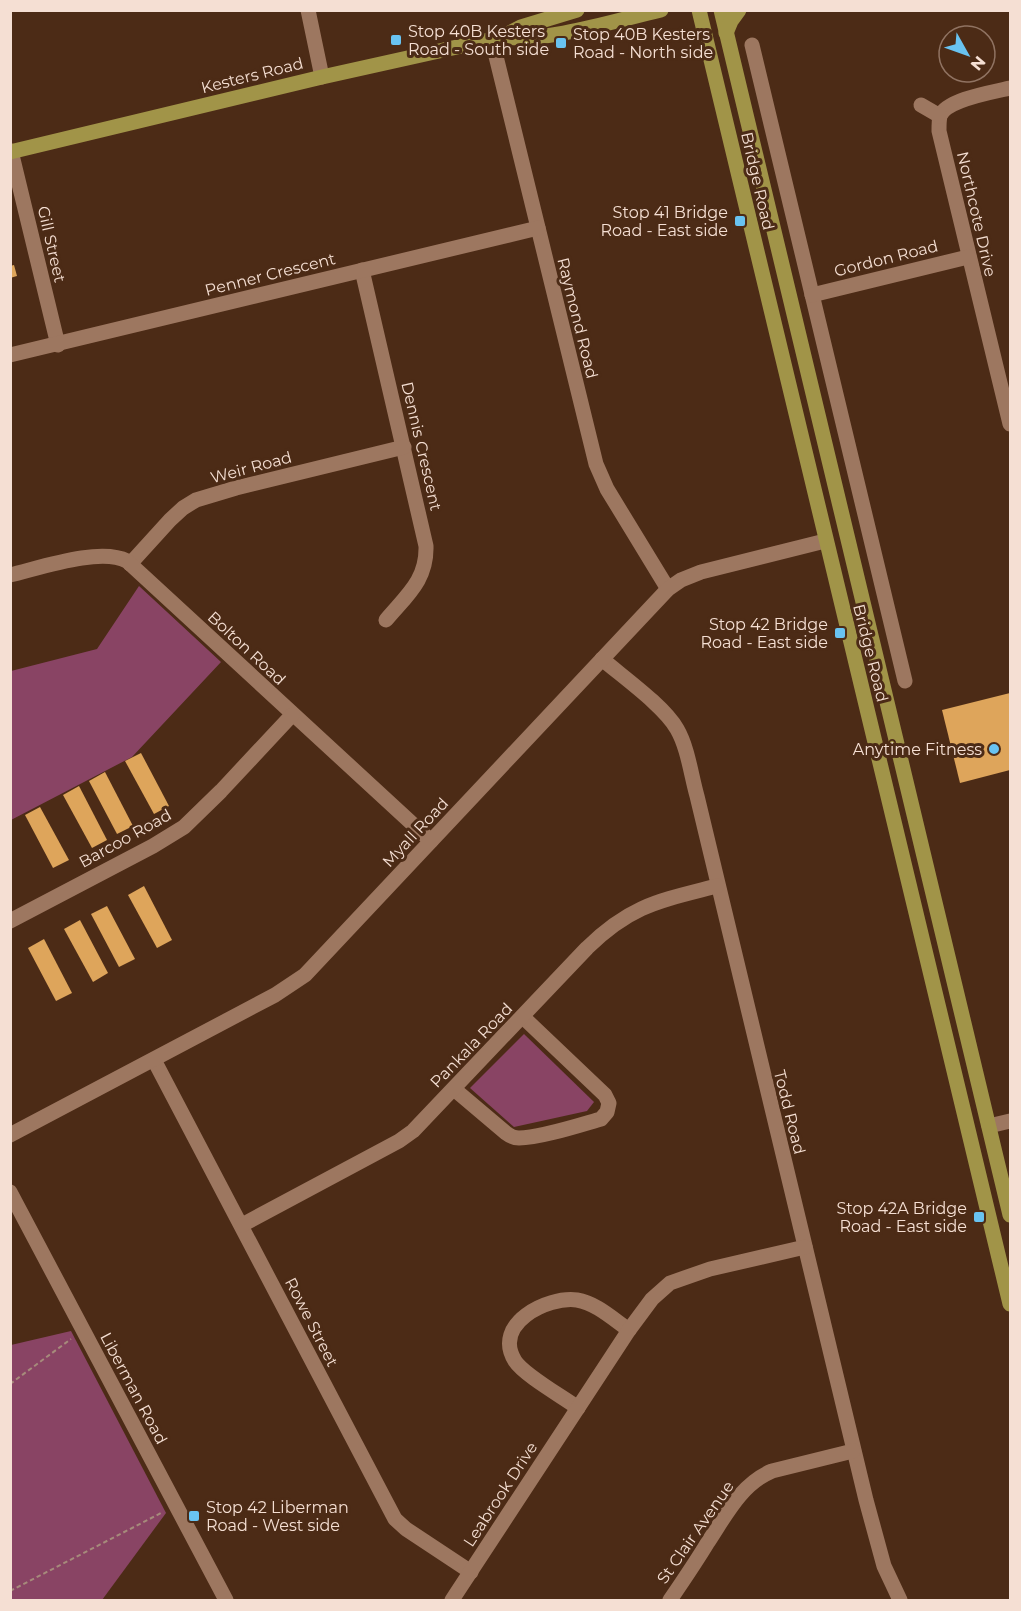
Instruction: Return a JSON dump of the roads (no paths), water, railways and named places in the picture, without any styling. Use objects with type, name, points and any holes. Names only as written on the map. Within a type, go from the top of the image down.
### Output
[{"type":"main road","name":"Kesters Road","points":[[11,151],[497,38],[521,27],[577,10]]},
{"type":"main road","name":"Kesters Road","points":[[497,38],[522,39],[544,36],[661,10]]},
{"type":"main road","name":"Bridge Road","points":[[699,10],[825,541],[1011,1304]]},
{"type":"main road","name":"Bridge Road","points":[[721,10],[1009,1207]]},
{"type":"main road","points":[[726,33],[739,10]]},
{"type":"main road","points":[[825,541],[847,536]]},
{"type":"main road","points":[[969,1131],[989,1126]]},
{"type":"street","points":[[308,10],[322,77]]},
{"type":"street","name":"Raymond Road","points":[[497,38],[538,228],[601,476],[616,505],[668,589]]},
{"type":"street","name":"Bridge Road","points":[[752,45],[905,681]]},
{"type":"street","points":[[921,105],[940,116],[956,103],[1011,88]]},
{"type":"street","name":"Northcote Drive","points":[[940,116],[939,131],[968,257],[1011,424]]},
{"type":"street","name":"Gill Street","points":[[11,151],[58,345]]},
{"type":"street","name":"Penner Crescent","points":[[10,355],[538,228]]},
{"type":"street","name":"Gordon Road","points":[[812,295],[968,257]]},
{"type":"street","name":"Dennis Crescent","points":[[362,270],[424,534],[426,563],[419,580],[386,620]]},
{"type":"street","name":"Weir Road","points":[[130,564],[170,520],[196,500],[404,447]]},
{"type":"street","name":"Myall Road","points":[[10,1135],[275,995],[305,975],[668,589],[681,580],[701,572],[825,541]]},
{"type":"street","name":"Bolton Road","points":[[10,575],[97,556],[116,557],[130,564],[431,841]]},
{"type":"street","name":"Todd Road","points":[[602,659],[653,703],[679,731],[697,796],[853,1451],[884,1566],[900,1600]]},
{"type":"street","name":"Barcoo Road","points":[[10,921],[153,846],[184,826],[292,715]]},
{"type":"street","name":"Pankala Road","points":[[242,1225],[405,1137],[454,1089],[587,948],[621,918],[657,901],[717,886]]},
{"type":"street","points":[[454,1089],[506,1133],[516,1138],[558,1130],[605,1116],[609,1103],[605,1095],[523,1017]]},
{"type":"street","name":"Rowe Street","points":[[154,1060],[395,1518],[406,1529],[471,1572]]},
{"type":"street","points":[[989,1126],[1011,1121]]},
{"type":"street","name":"Liberman Road","points":[[10,1192],[226,1600]]},
{"type":"street","name":"Leabrook Drive","points":[[452,1600],[629,1330],[652,1299],[670,1283],[710,1269],[805,1247]]},
{"type":"street","points":[[578,1408],[515,1361],[510,1336],[515,1325],[537,1309],[560,1300],[575,1300],[589,1304],[629,1330]]},
{"type":"street","name":"St Clair Avenue","points":[[670,1600],[747,1487],[763,1475],[853,1451]]},
{"type":"place","name":"Stop 40B Kesters Road - South side","points":[[396,40]]},
{"type":"place","name":"Stop 40B Kesters Road - North side","points":[[561,43]]},
{"type":"place","name":"Stop 41 Bridge Road - East side","points":[[740,221]]},
{"type":"place","name":"Stop 42 Bridge Road - East side","points":[[840,633]]},
{"type":"place","name":"Anytime Fitness","points":[[994,749]]},
{"type":"place","name":"Stop 42A Bridge Road - East side","points":[[979,1217]]},
{"type":"place","name":"Stop 42 Liberman Road - West side","points":[[194,1516]]}]
